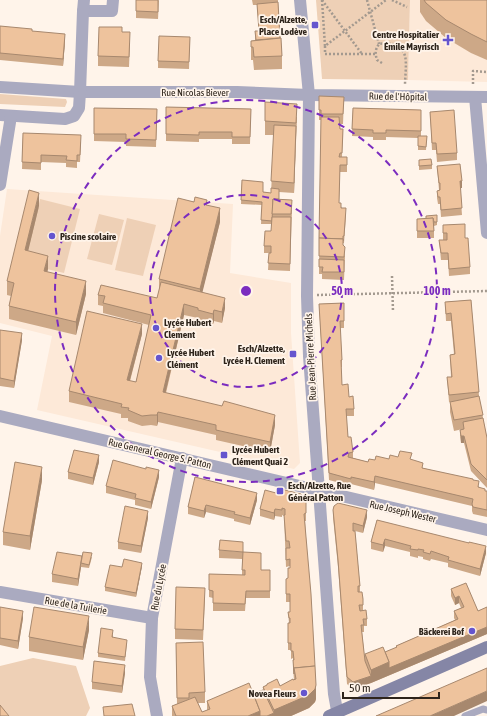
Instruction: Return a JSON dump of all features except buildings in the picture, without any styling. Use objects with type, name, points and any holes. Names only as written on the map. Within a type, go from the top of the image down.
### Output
[{"type":"street","points":[[0,185],[6,116],[65,119],[74,116],[79,108],[83,6],[112,11],[113,0]]},
{"type":"street","name":"Rue Jean-Pierre Michels","points":[[300,0],[309,95],[307,296],[309,356],[334,694],[334,715]]},
{"type":"street","name":"Rue Nicolas Biever","points":[[0,87],[80,92],[237,92],[309,95]]},
{"type":"street","name":"Rue de l'Hôpital","points":[[309,95],[487,97]]},
{"type":"street","points":[[475,97],[487,233]]},
{"type":"street","name":"Rue General George S. Patton","points":[[0,416],[319,491]]},
{"type":"street","name":"Rue du Lycée","points":[[157,716],[150,677],[152,618],[182,458]]},
{"type":"street","name":"Rue Joseph Wester","points":[[319,491],[487,530]]},
{"type":"street","name":"Rue de la Tuilerie","points":[[0,592],[152,618]]},
{"type":"street","points":[[334,715],[487,647]]},
{"type":"lane","points":[[465,716],[483,709],[487,710]]},
{"type":"path","points":[[362,54],[322,0],[325,54],[362,54],[375,54]]},
{"type":"path","points":[[367,0],[379,44],[375,54],[377,60],[382,63]]},
{"type":"path","points":[[325,46],[386,0]]},
{"type":"path","points":[[392,0],[407,7]]},
{"type":"path","points":[[379,44],[393,44],[403,51],[406,57],[405,84]]},
{"type":"path","points":[[473,84],[473,71],[487,72]]},
{"type":"path","points":[[392,276],[393,312]]},
{"type":"path","points":[[307,296],[487,290]]},
{"type":"shaded area","points":[[316,0],[410,0],[408,80],[322,79]]},
{"type":"shaded area","name":"Centre Hospitalier Émile Mayrisch","points":[[410,0],[487,0],[487,82],[408,80]]},
{"type":"shaded area","points":[[0,94],[66,99],[67,102],[65,107],[0,104]]},
{"type":"shaded area","name":"Lyçée Hubert Clement","points":[[7,189],[233,204],[230,273],[291,283],[291,333],[300,463],[294,469],[37,410],[52,336],[0,323],[0,236]]},
{"type":"shaded area","name":"Piscine scolaire","points":[[40,199],[80,209],[64,273],[25,264]]},
{"type":"shaded area","points":[[99,214],[124,220],[112,265],[87,259]]},
{"type":"shaded area","points":[[127,218],[156,225],[143,276],[115,270]]},
{"type":"shaded area","points":[[33,658],[76,666],[90,708],[86,716],[7,716],[0,708],[0,666]]},
{"type":"place","name":"Esch/Alzette, Place Lodève","points":[[315,25]]},
{"type":"place","name":"Centre Hospitalier Émile Mayrisch","points":[[448,40]]},
{"type":"place","name":"Piscine scolaire","points":[[52,236]]},
{"type":"place","name":"Lyçée Hubert Clement","points":[[156,328]]},
{"type":"place","name":"Esch/Alzette, Lycée H. Clement","points":[[293,354]]},
{"type":"place","name":"Lycée Hubert Clément","points":[[159,358]]},
{"type":"place","name":"Lycée Hubert Clément Quai 2","points":[[224,455]]},
{"type":"place","name":"Esch/Alzette, Rue Général Patton","points":[[280,491]]},
{"type":"place","name":"Bäckerei Bof","points":[[472,631]]},
{"type":"place","name":"Novea Fleurs","points":[[304,693]]}]
